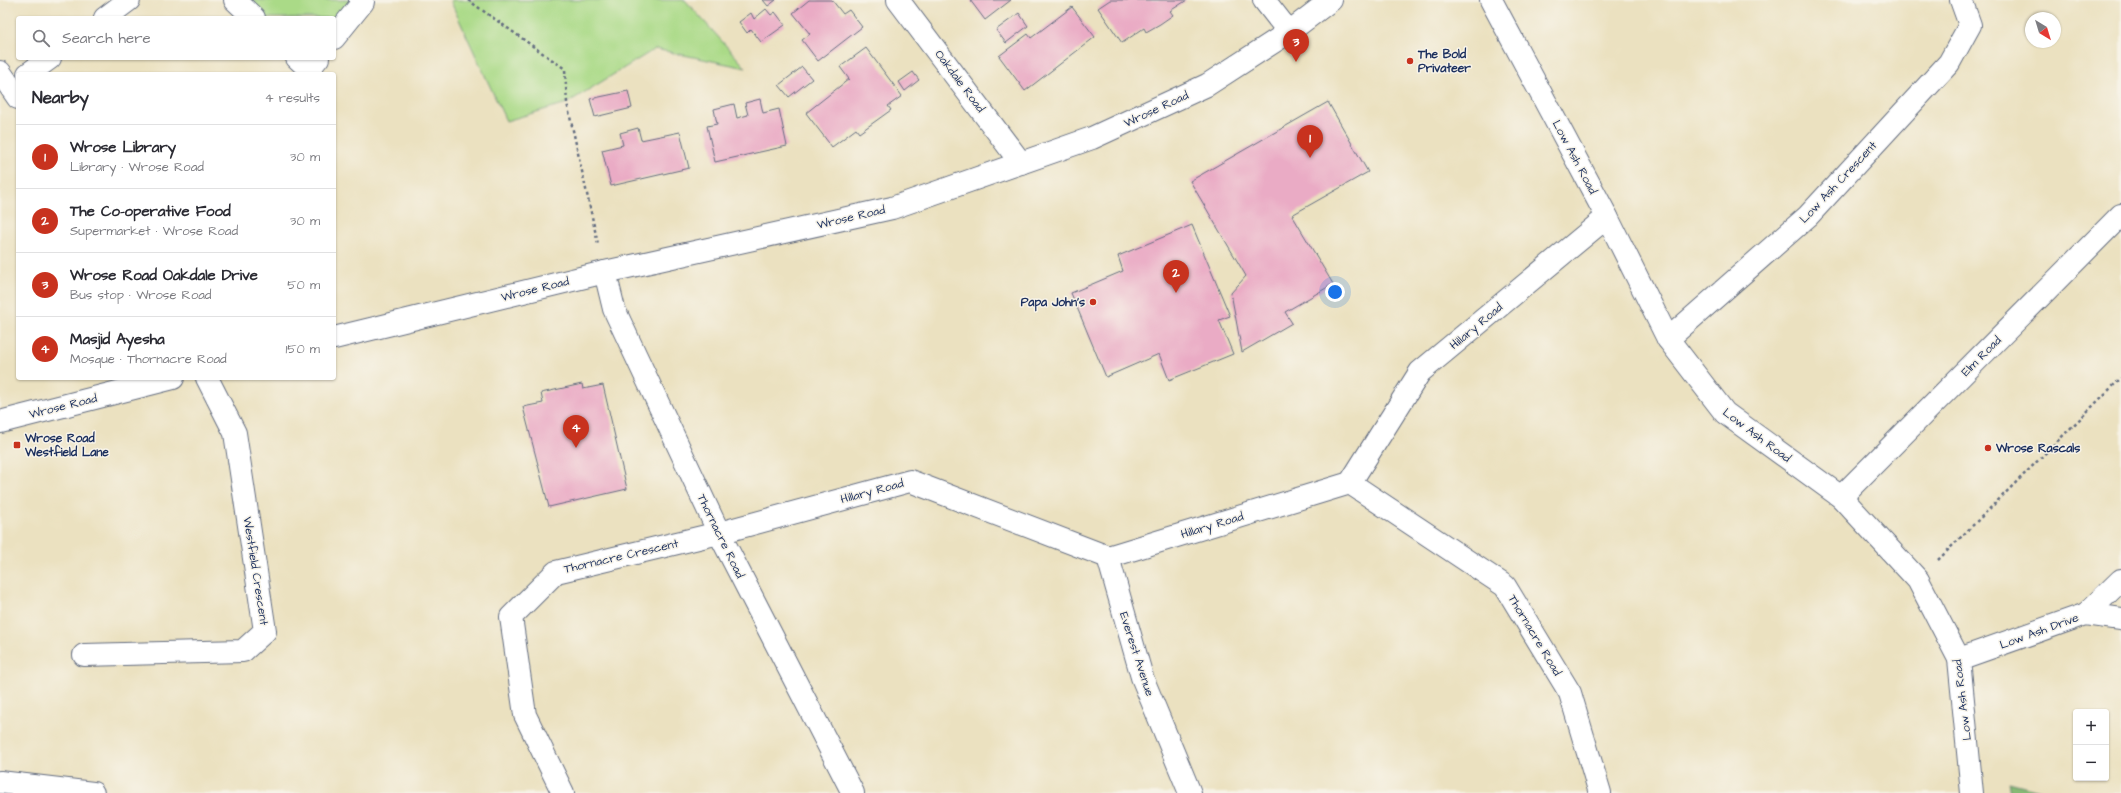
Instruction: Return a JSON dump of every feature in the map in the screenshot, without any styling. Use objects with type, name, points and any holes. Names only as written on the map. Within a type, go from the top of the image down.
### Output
[{"type":"street","points":[[108,16],[129,0]]},
{"type":"street","points":[[234,0],[252,16]]},
{"type":"street","points":[[336,36],[363,2],[360,0]]},
{"type":"street","name":"Oakdale Road","points":[[898,0],[1022,163]]},
{"type":"street","points":[[1264,0],[1289,32]]},
{"type":"street","name":"Wrose Road","points":[[336,338],[605,272],[892,208],[1092,138],[1207,85],[1289,32],[1331,0]]},
{"type":"street","name":"Low Ash Road","points":[[1492,0],[1608,217],[1668,338],[1725,413],[1841,497],[1918,580],[1959,659],[1972,793]]},
{"type":"street","name":"Low Ash Crescent","points":[[1668,338],[1808,216],[1949,63],[1970,25],[1961,0]]},
{"type":"street","points":[[31,72],[47,60]]},
{"type":"street","points":[[299,60],[309,69],[316,60]]},
{"type":"street","name":"Elm Road","points":[[1841,497],[2121,215]]},
{"type":"street","name":"Hillary Road","points":[[719,533],[910,481],[1108,557],[1350,483],[1420,372],[1608,217]]},
{"type":"street","name":"Thornacre Road","points":[[605,272],[614,308],[719,533],[853,793]]},
{"type":"street","name":"Wrose Road","points":[[0,422],[165,380]]},
{"type":"street","name":"Westfield Crescent","points":[[84,655],[243,651],[265,631],[235,433],[208,380]]},
{"type":"street","name":"Thornacre Road","points":[[1350,483],[1505,586],[1570,693],[1600,793]]},
{"type":"street","name":"Thornacre Crescent","points":[[563,793],[526,715],[511,617],[556,572],[719,533]]},
{"type":"street","name":"Everest Avenue","points":[[1108,557],[1142,677],[1190,793]]},
{"type":"street","points":[[2086,614],[2121,580]]},
{"type":"street","name":"Low Ash Drive","points":[[1959,659],[2086,614],[2121,619]]},
{"type":"street","points":[[0,782],[93,793]]},
{"type":"path","points":[[468,0],[565,68],[567,103],[605,272]]},
{"type":"path","points":[[1918,580],[2121,378]]},
{"type":"green space","points":[[243,0],[349,0],[352,2],[336,22],[336,16],[261,16]]},
{"type":"green space","points":[[450,0],[685,0],[746,68],[655,49],[567,103],[506,121]]},
{"type":"green space","points":[[2009,782],[2051,793],[2011,793]]},
{"type":"building","points":[[763,0],[776,0],[768,6]]},
{"type":"building","points":[[809,0],[832,0],[843,14],[849,10],[862,27],[818,61],[802,40],[810,34],[793,13]]},
{"type":"building","points":[[970,0],[1011,0],[985,20]]},
{"type":"building","points":[[1110,0],[1187,0],[1170,11],[1173,15],[1160,24],[1146,32],[1144,28],[1122,43],[1098,8]]},
{"type":"building","points":[[1072,7],[1095,37],[1025,91],[999,56],[1028,34],[1031,38]]},
{"type":"building","points":[[766,9],[771,15],[775,12],[785,25],[761,42],[751,29],[747,33],[739,22],[751,13],[754,19]]},
{"type":"building","points":[[1019,13],[1028,26],[1006,43],[996,30]]},
{"type":"building","points":[[866,48],[902,96],[888,106],[891,110],[859,133],[856,129],[832,147],[806,113],[849,79],[840,67]]},
{"type":"building","points":[[802,67],[812,79],[789,97],[779,85]]},
{"type":"building","points":[[913,72],[919,80],[905,91],[899,82]]},
{"type":"building","points":[[628,91],[632,108],[595,117],[590,99]]},
{"type":"building","points":[[760,99],[763,113],[779,109],[787,146],[715,162],[707,126],[717,124],[714,109],[734,104],[737,118],[748,115],[745,103]]},
{"type":"building","points":[[1328,102],[1368,172],[1292,215],[1333,284],[1285,312],[1292,323],[1242,352],[1231,293],[1246,276],[1190,181]]},
{"type":"building","points":[[638,128],[641,140],[680,132],[689,168],[611,186],[602,150],[623,145],[620,133]]},
{"type":"building","points":[[1192,225],[1230,316],[1219,320],[1233,354],[1169,380],[1159,354],[1106,377],[1071,293],[1123,271],[1118,256]]},
{"type":"building","points":[[582,384],[583,389],[603,385],[627,489],[549,507],[523,407],[543,403],[541,393]]},
{"type":"place","name":"The Bold Privateer","points":[[1410,61]]},
{"type":"place","name":"Wrose Road Oakdale Drive","points":[[1296,62]]},
{"type":"place","name":"Wrose Library","points":[[1310,158]]},
{"type":"place","name":"The Co-operative Food","points":[[1176,293]]},
{"type":"place","name":"Papa John's","points":[[1093,302]]},
{"type":"place","name":"Wrose Road Westfield Lane","points":[[17,445]]},
{"type":"place","name":"Masjid Ayesha","points":[[576,448]]},
{"type":"place","name":"Wrose Rascals","points":[[1988,448]]}]
